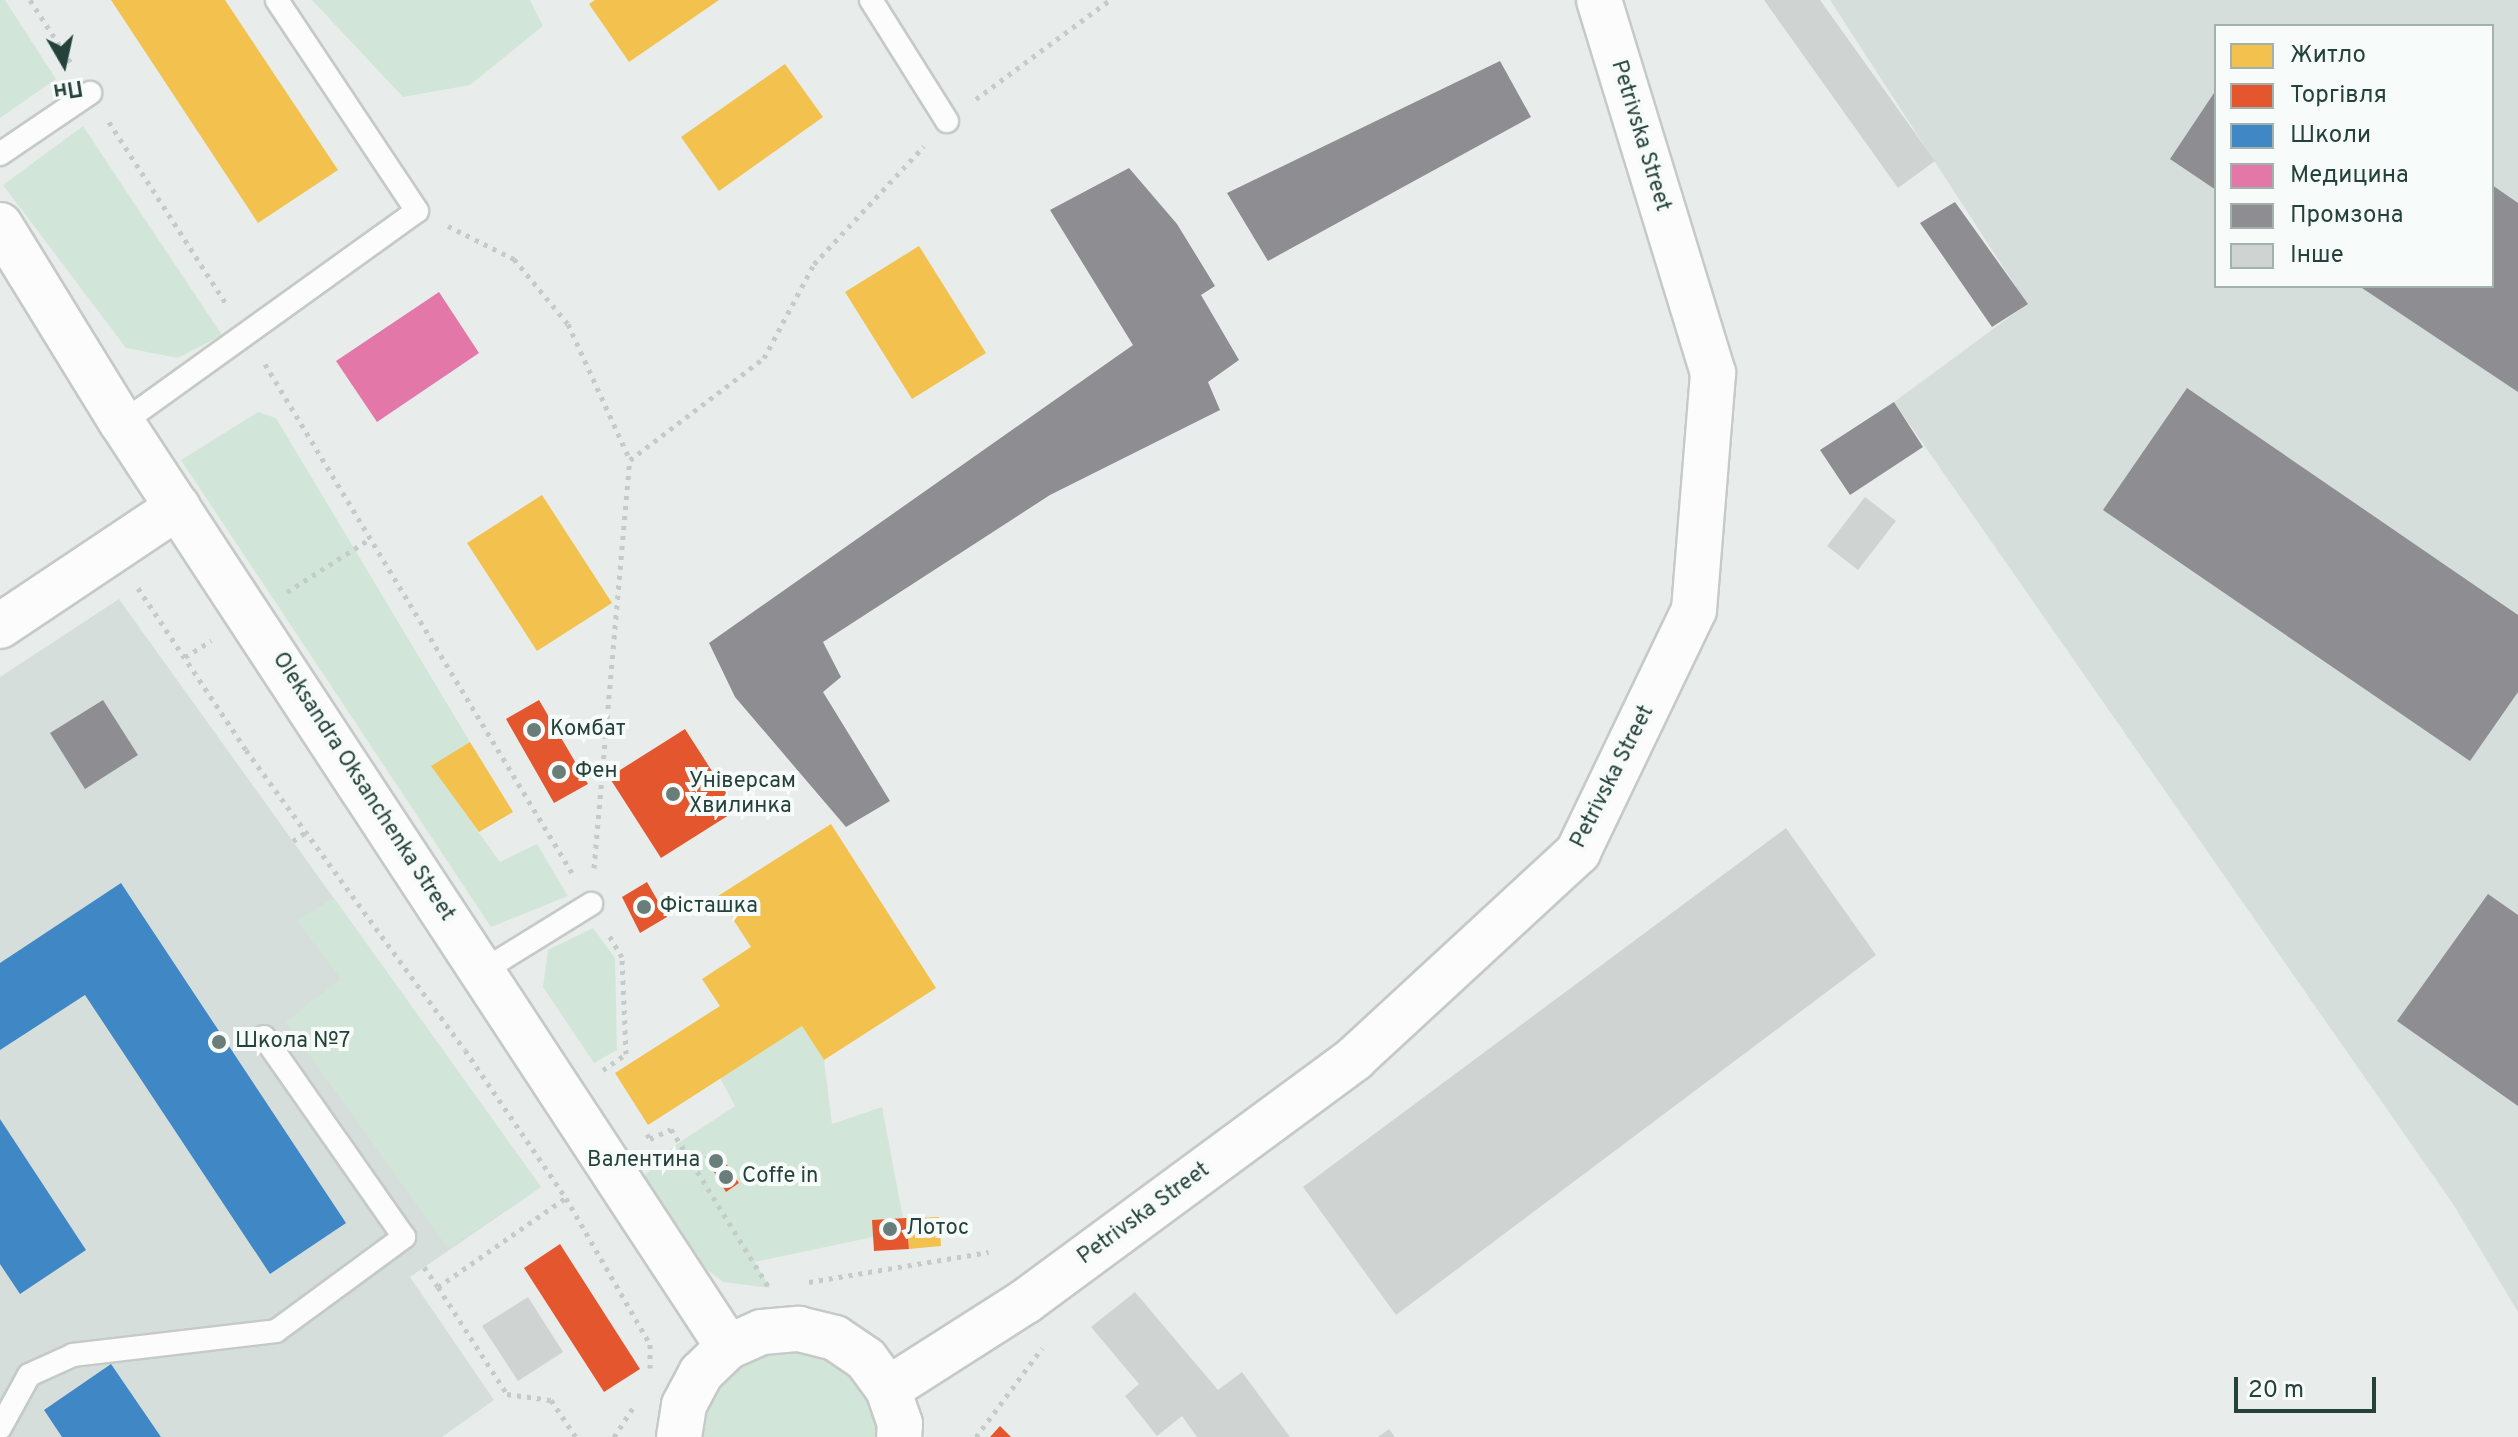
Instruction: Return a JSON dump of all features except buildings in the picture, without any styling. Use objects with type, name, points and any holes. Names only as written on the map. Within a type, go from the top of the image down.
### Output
[{"type":"street","name":"Petrivska Street","points":[[888,1389],[1026,1301],[1355,1058],[1578,852],[1694,610],[1713,373],[1599,0]]},
{"type":"street","name":"Oleksandra Oksanchenka Street","points":[[0,225],[122,423],[484,970],[728,1347]]},
{"type":"street","points":[[0,626],[178,507]]},
{"type":"street","points":[[679,1437],[684,1405],[701,1373],[728,1347],[762,1332],[799,1329],[835,1338],[866,1359],[888,1389],[900,1424],[899,1437]]},
{"type":"lane","points":[[122,423],[417,211],[277,0]]},
{"type":"lane","points":[[871,0],[947,121]]},
{"type":"lane","points":[[0,154],[90,93]]},
{"type":"lane","points":[[484,970],[591,904]]},
{"type":"lane","points":[[0,1428],[29,1375],[73,1355],[276,1331],[404,1237],[264,1037]]},
{"type":"path","points":[[30,0],[246,334],[622,957],[626,1054],[603,1070],[611,1081]]},
{"type":"path","points":[[630,460],[764,358],[814,264],[947,121],[1110,0]]},
{"type":"path","points":[[417,211],[514,259],[568,324],[630,460],[591,904]]},
{"type":"path","points":[[113,550],[305,833],[465,1050],[566,1198],[650,1344],[650,1377]]},
{"type":"path","points":[[293,841],[305,833]]},
{"type":"path","points":[[642,1127],[650,1139]]},
{"type":"path","points":[[438,1287],[650,1139],[671,1129],[770,1288]]},
{"type":"path","points":[[404,1237],[507,1394],[551,1400],[576,1437]]},
{"type":"path","points":[[801,1283],[989,1252]]},
{"type":"path","points":[[976,1437],[1052,1335]]},
{"type":"path","points":[[614,1437],[635,1404]]},
{"type":"shaded area","points":[[1830,0],[2518,0],[2518,1312],[2453,1204],[1894,402],[2027,304]]},
{"type":"shaded area","name":"Школа №7","points":[[119,599],[541,1187],[410,1277],[494,1400],[442,1437],[0,1437],[0,677]]},
{"type":"green space","points":[[0,0],[5,0],[56,79],[0,118]]},
{"type":"green space","points":[[312,0],[530,0],[543,26],[470,85],[403,97]]},
{"type":"green space","points":[[83,126],[222,335],[178,358],[126,348],[3,185]]},
{"type":"green space","points":[[258,412],[276,418],[470,742],[432,767],[500,862],[537,844],[568,896],[491,927],[181,460]]},
{"type":"green space","points":[[334,898],[541,1187],[448,1248],[286,1022],[341,979],[297,921]]},
{"type":"green space","points":[[593,928],[615,958],[617,1050],[594,1063],[543,987],[548,950]]},
{"type":"green space","points":[[802,1026],[824,1060],[832,1124],[882,1107],[903,1218],[873,1237],[755,1262],[770,1288],[723,1282],[704,1267],[644,1176],[674,1146],[735,1106],[720,1078]]},
{"type":"green space","points":[[835,1338],[899,1437],[679,1437],[728,1347]]},
{"type":"place","name":"Комбат","points":[[534,730]]},
{"type":"place","name":"Фен","points":[[559,772]]},
{"type":"place","name":"Універсам Хвилинка","points":[[673,794]]},
{"type":"place","name":"Фісташка","points":[[644,907]]},
{"type":"place","name":"Школа №7","points":[[219,1042]]},
{"type":"place","name":"Валентина","points":[[716,1161]]},
{"type":"place","name":"Coffe in","points":[[726,1177]]},
{"type":"place","name":"Лотос","points":[[890,1229]]}]
